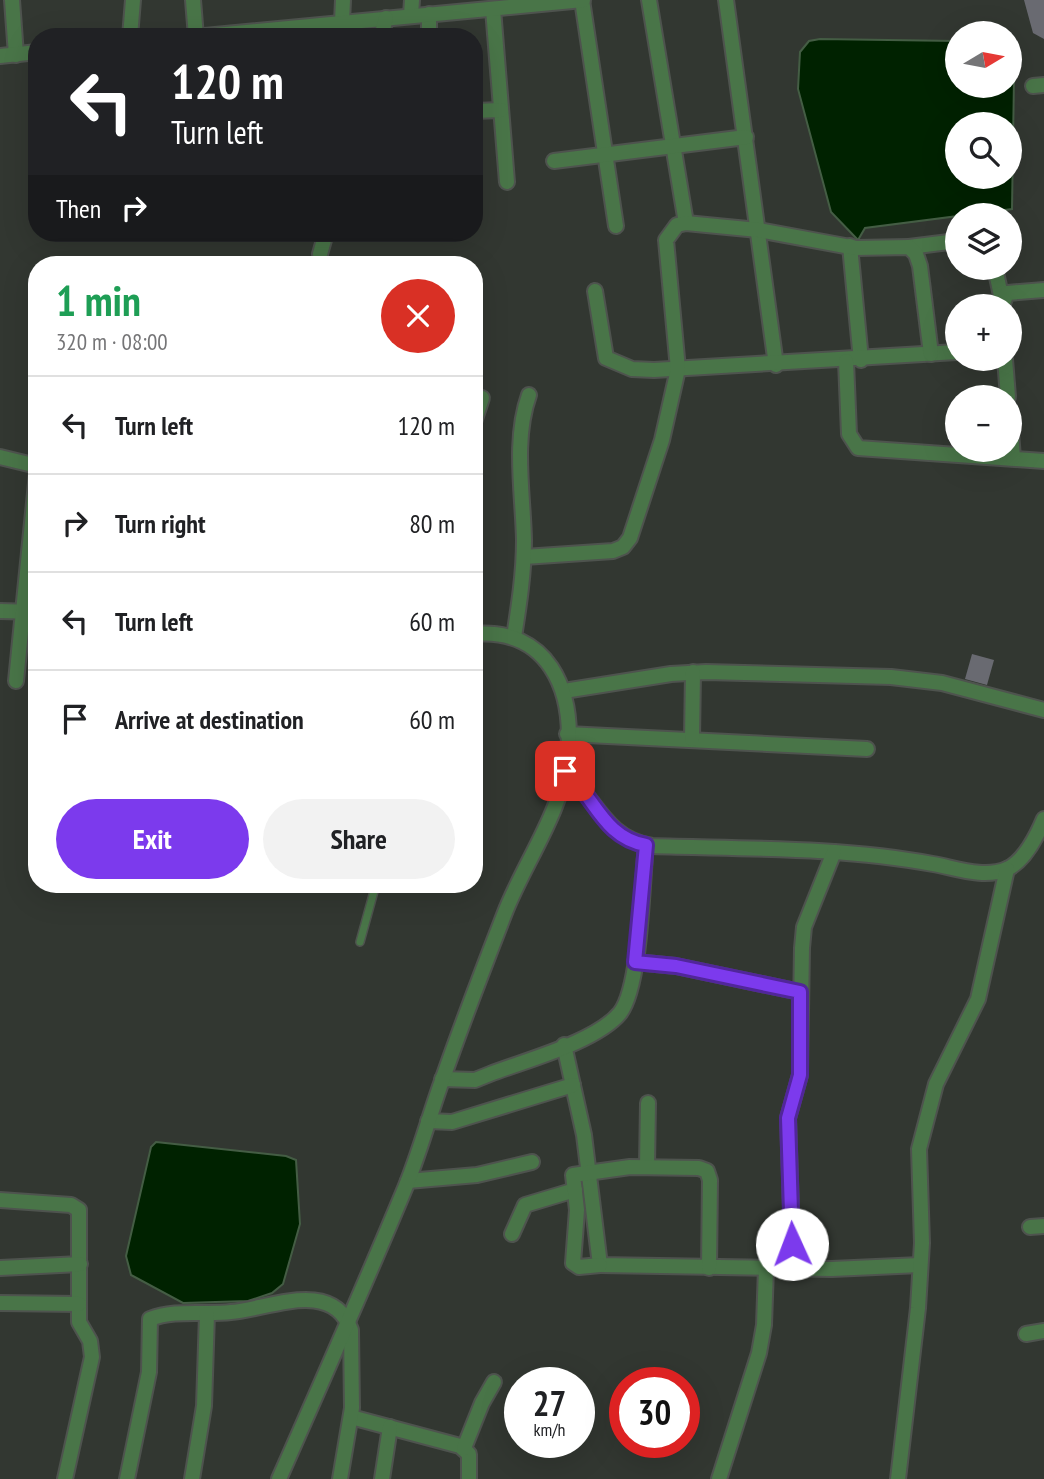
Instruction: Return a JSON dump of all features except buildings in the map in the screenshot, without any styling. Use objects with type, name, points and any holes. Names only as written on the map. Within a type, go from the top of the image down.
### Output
[{"type":"street","points":[[12,0],[16,55]]},
{"type":"street","points":[[131,28],[133,0]]},
{"type":"street","points":[[193,0],[195,28]]},
{"type":"street","points":[[342,22],[343,0]]},
{"type":"street","points":[[411,15],[412,0]]},
{"type":"street","points":[[305,28],[411,15],[582,0],[616,226]]},
{"type":"street","points":[[649,0],[686,223]]},
{"type":"street","points":[[726,0],[776,365]]},
{"type":"street","points":[[493,9],[507,182]]},
{"type":"street","points":[[429,14],[429,28]]},
{"type":"street","points":[[383,28],[386,18]]},
{"type":"street","points":[[0,56],[28,53]]},
{"type":"street","points":[[483,111],[501,110]]},
{"type":"street","points":[[554,161],[746,137]]},
{"type":"street","points":[[524,557],[613,551],[622,547],[630,538],[662,440],[678,369],[666,240],[677,225],[686,223],[758,230],[850,246],[909,247],[945,242]]},
{"type":"street","points":[[320,254],[323,242]]},
{"type":"street","points":[[850,246],[853,360],[849,434],[858,448],[945,453]]},
{"type":"street","points":[[909,247],[916,254],[920,266],[931,354]]},
{"type":"street","points":[[1006,294],[1016,290],[1044,290]]},
{"type":"street","points":[[595,291],[606,358],[632,369],[776,365],[945,353]]},
{"type":"street","points":[[514,637],[524,557],[520,432],[529,395]]},
{"type":"street","points":[[0,457],[28,464]]},
{"type":"street","points":[[1022,458],[1044,461]]},
{"type":"street","points":[[0,611],[28,612]]},
{"type":"street","points":[[16,681],[28,622]]},
{"type":"street","points":[[279,1479],[408,1181],[442,1080],[516,882],[559,795],[565,771],[568,754],[564,691],[538,652],[523,639],[503,634],[483,634]]},
{"type":"street","points":[[564,691],[693,672],[891,677],[942,684],[1044,710]]},
{"type":"street","points":[[692,739],[693,672]]},
{"type":"street","points":[[567,734],[867,749]]},
{"type":"street","points":[[565,771],[579,783],[611,829],[646,845],[891,856],[976,873],[1007,869],[1021,859],[1043,824]]},
{"type":"street","points":[[442,1080],[475,1080],[595,1031],[621,1011],[633,978],[646,845]]},
{"type":"street","points":[[793,1269],[788,1118],[800,1075],[800,992],[804,927],[834,852]]},
{"type":"street","points":[[898,1479],[913,1369],[920,1265],[917,1179],[919,1149],[936,1084],[978,999],[1007,869]]},
{"type":"street","points":[[635,962],[676,966],[800,992]]},
{"type":"street","points":[[564,1045],[590,1171],[600,1265]]},
{"type":"street","points":[[428,1122],[452,1122],[573,1085]]},
{"type":"street","points":[[647,1166],[648,1103]]},
{"type":"street","points":[[408,1181],[477,1175],[532,1162]]},
{"type":"street","points":[[709,1268],[710,1180],[707,1171],[699,1168],[647,1166],[573,1175],[573,1263],[579,1267],[600,1265],[709,1268],[793,1269],[920,1265]]},
{"type":"street","points":[[512,1234],[525,1205],[575,1190]]},
{"type":"street","points":[[0,1200],[76,1207],[80,1216],[80,1327],[90,1341],[92,1366],[65,1479]]},
{"type":"street","points":[[0,1268],[80,1264]]},
{"type":"street","points":[[719,1479],[759,1353],[764,1325],[766,1268]]},
{"type":"street","points":[[127,1479],[149,1372],[148,1322],[155,1317],[234,1312],[304,1299],[329,1305],[347,1318],[353,1354],[351,1417],[340,1479]]},
{"type":"street","points":[[0,1303],[79,1304]]},
{"type":"street","points":[[192,1479],[204,1406],[207,1314]]},
{"type":"street","points":[[1026,1334],[1044,1331]]},
{"type":"street","points":[[464,1448],[482,1403],[494,1382]]},
{"type":"street","points":[[351,1417],[464,1448],[470,1460],[469,1479]]},
{"type":"street","points":[[382,1479],[390,1427]]},
{"type":"lane","points":[[360,942],[374,893]]},
{"type":"shaded area","points":[[820,39],[945,41],[945,98],[1014,98],[1013,112],[945,112],[945,189],[1012,189],[1012,203],[945,203],[945,218],[865,228],[858,240],[831,212],[798,89],[800,52],[809,41]]},
{"type":"shaded area","points":[[156,1142],[286,1156],[296,1160],[300,1224],[283,1284],[272,1293],[248,1301],[183,1303],[131,1275],[126,1256],[151,1147]]},
{"type":"route","points":[[565,771],[579,783],[598,814],[611,829],[638,844],[646,845],[635,962],[676,966],[800,992],[800,1075],[788,1118],[792,1244]]}]
